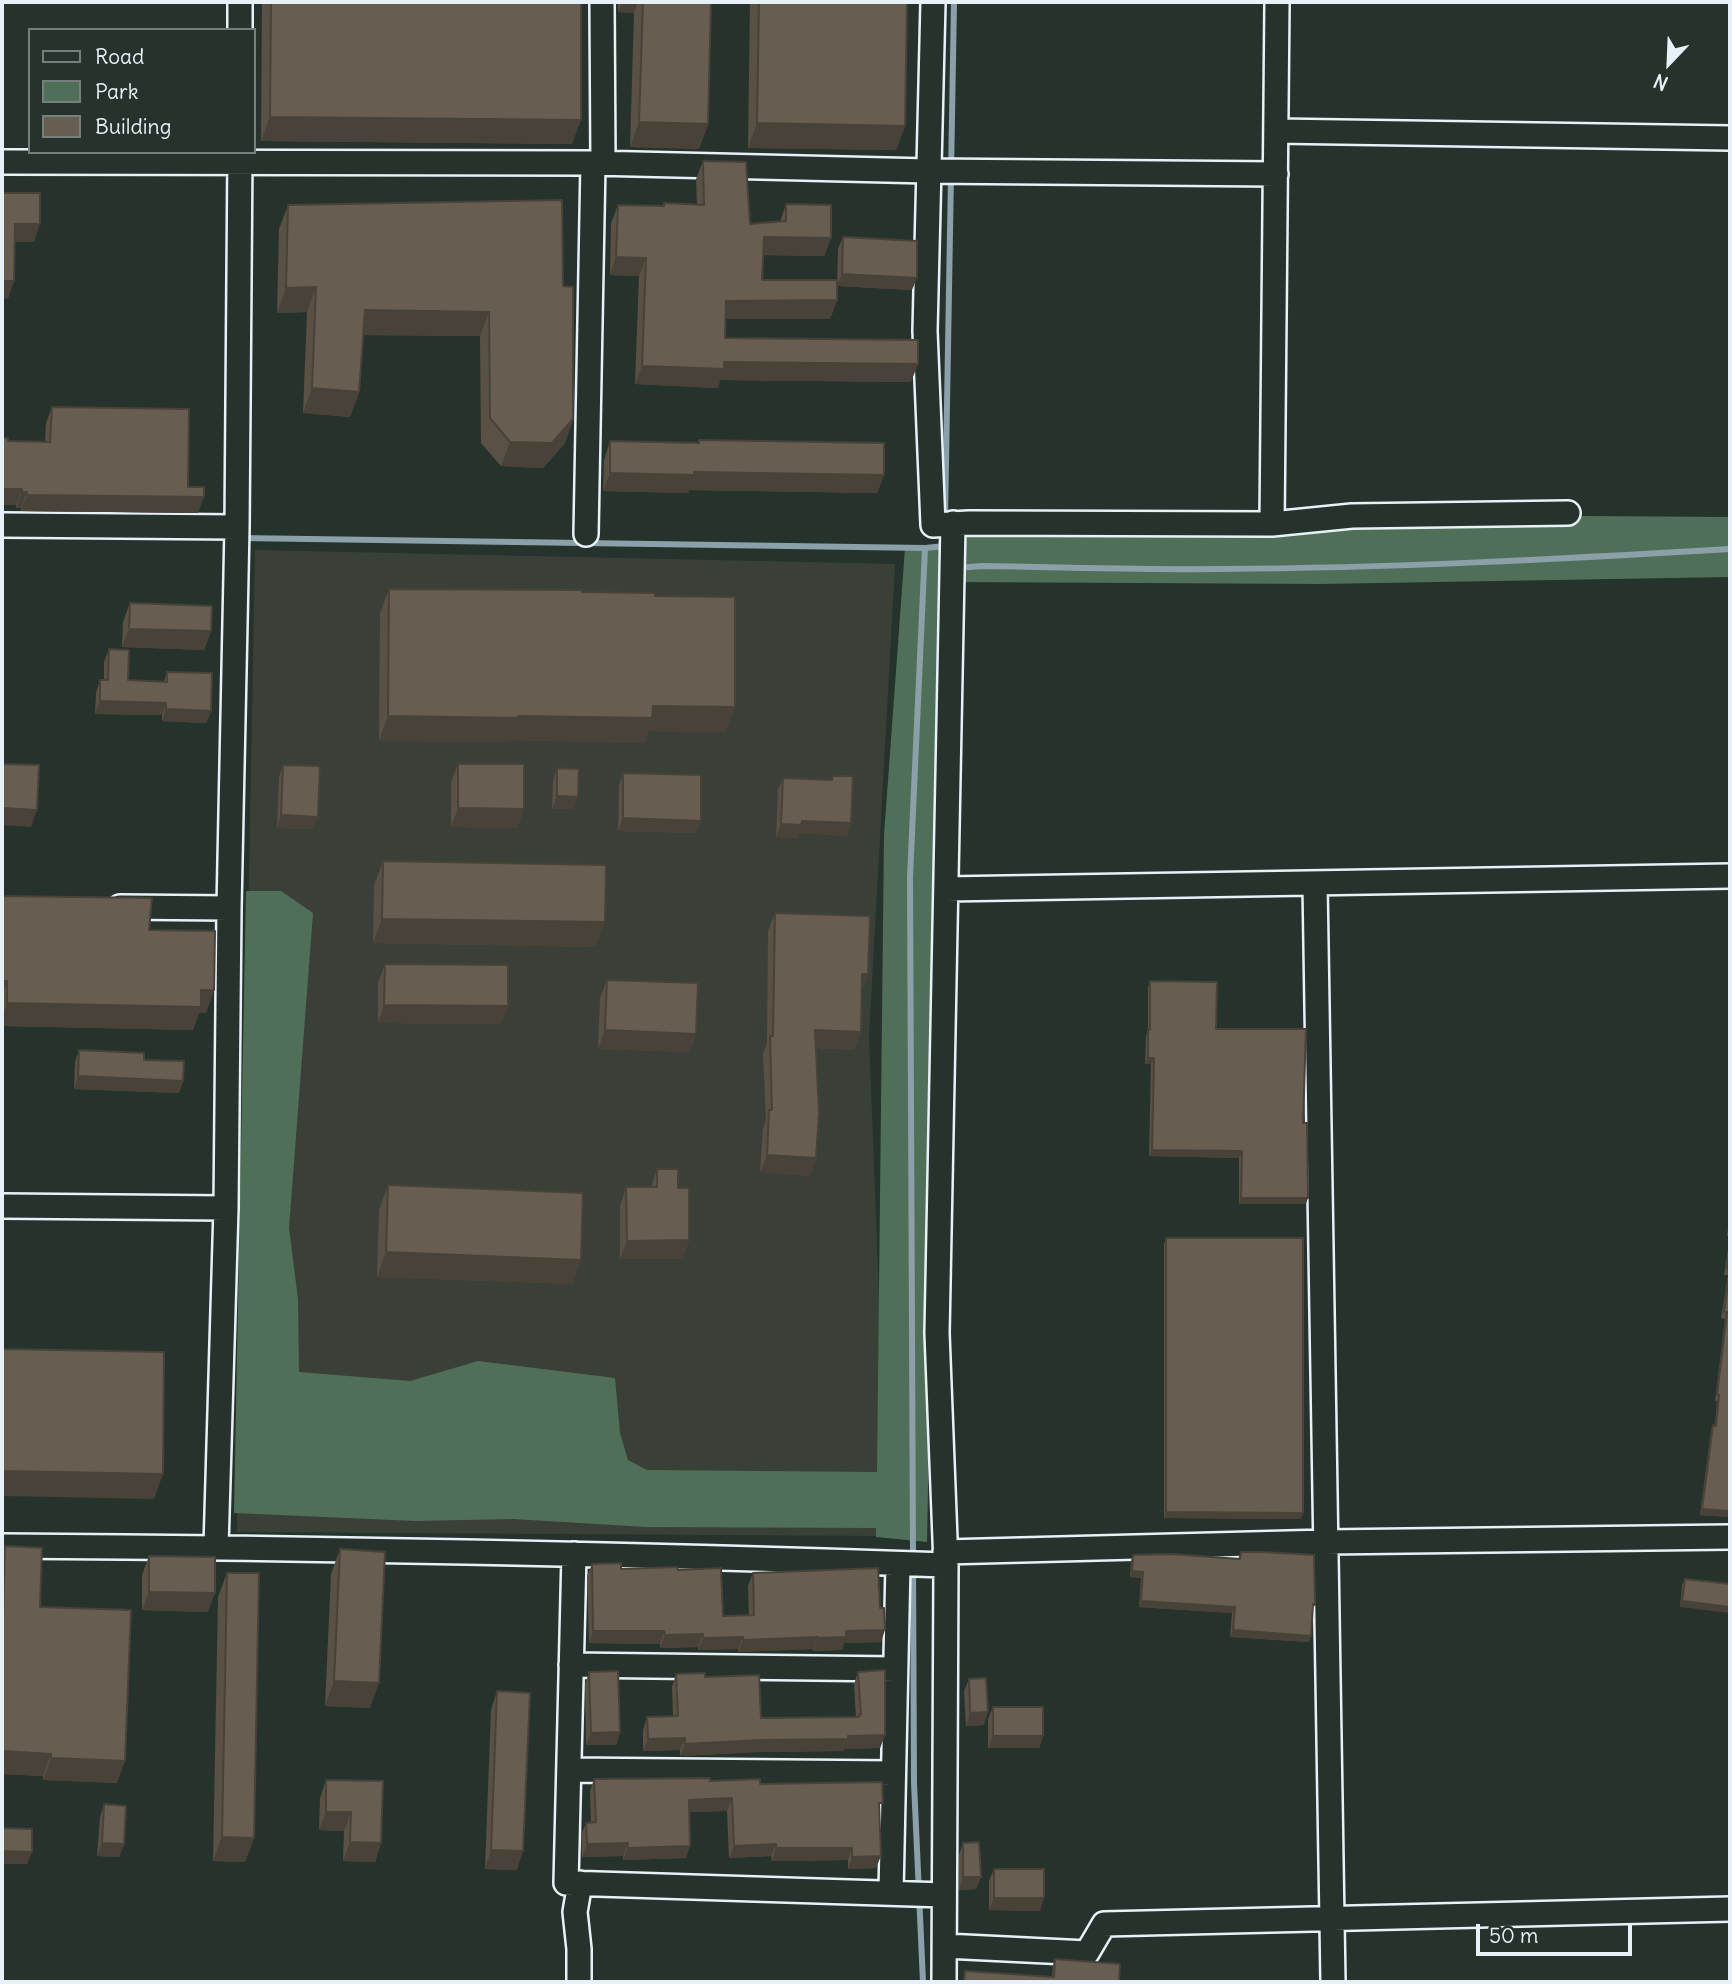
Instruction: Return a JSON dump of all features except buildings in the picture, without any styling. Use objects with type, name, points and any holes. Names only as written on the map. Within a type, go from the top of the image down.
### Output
[{"type":"street","points":[[240,2],[240,28]]},
{"type":"street","points":[[586,534],[602,2]]},
{"type":"street","points":[[933,2],[925,331],[933,525],[1272,524],[1352,516],[1568,513]]},
{"type":"street","points":[[1272,524],[1277,2]]},
{"type":"street","points":[[1276,131],[1730,138]]},
{"type":"street","points":[[216,1547],[226,1208],[240,158]]},
{"type":"street","points":[[2,162],[240,158],[598,162],[928,171],[1276,174]]},
{"type":"street","points":[[944,1982],[946,1559],[937,1333],[953,523]]},
{"type":"street","points":[[2,525],[237,527]]},
{"type":"street","points":[[946,889],[1730,876]]},
{"type":"street","points":[[1315,884],[1333,1982]]},
{"type":"street","points":[[95,907],[229,908]]},
{"type":"street","points":[[2,1206],[226,1208]]},
{"type":"street","points":[[2,1546],[573,1554],[898,1564],[946,1559],[1326,1542],[1730,1537]]},
{"type":"street","points":[[573,1554],[566,1883],[944,1895]]},
{"type":"street","points":[[891,1893],[898,1564]]},
{"type":"street","points":[[571,1665],[895,1669]]},
{"type":"street","points":[[569,1770],[893,1773]]},
{"type":"street","points":[[579,1982],[575,1912],[580,1883]]},
{"type":"street","points":[[945,1946],[1087,1952],[1104,1923],[1730,1909]]},
{"type":"shaded area","points":[[255,550],[895,564],[869,1036],[888,1536],[237,1532]]},
{"type":"green space","points":[[1435,515],[1730,517],[1730,577],[1321,584],[952,582],[953,531]]},
{"type":"green space","points":[[945,546],[927,1542],[876,1537],[876,1528],[646,1527],[513,1519],[416,1521],[234,1513],[246,891],[281,891],[313,913],[289,1228],[298,1299],[299,1372],[410,1381],[478,1361],[615,1378],[620,1433],[628,1460],[647,1470],[877,1472],[884,835],[905,548]]},
{"type":"waterway","points":[[945,520],[954,2]]},
{"type":"waterway","points":[[240,538],[925,548],[945,546]]},
{"type":"waterway","points":[[923,1982],[914,1783],[910,877],[925,548]]},
{"type":"waterway","points":[[957,566],[1162,569],[1348,567],[1730,549]]}]
